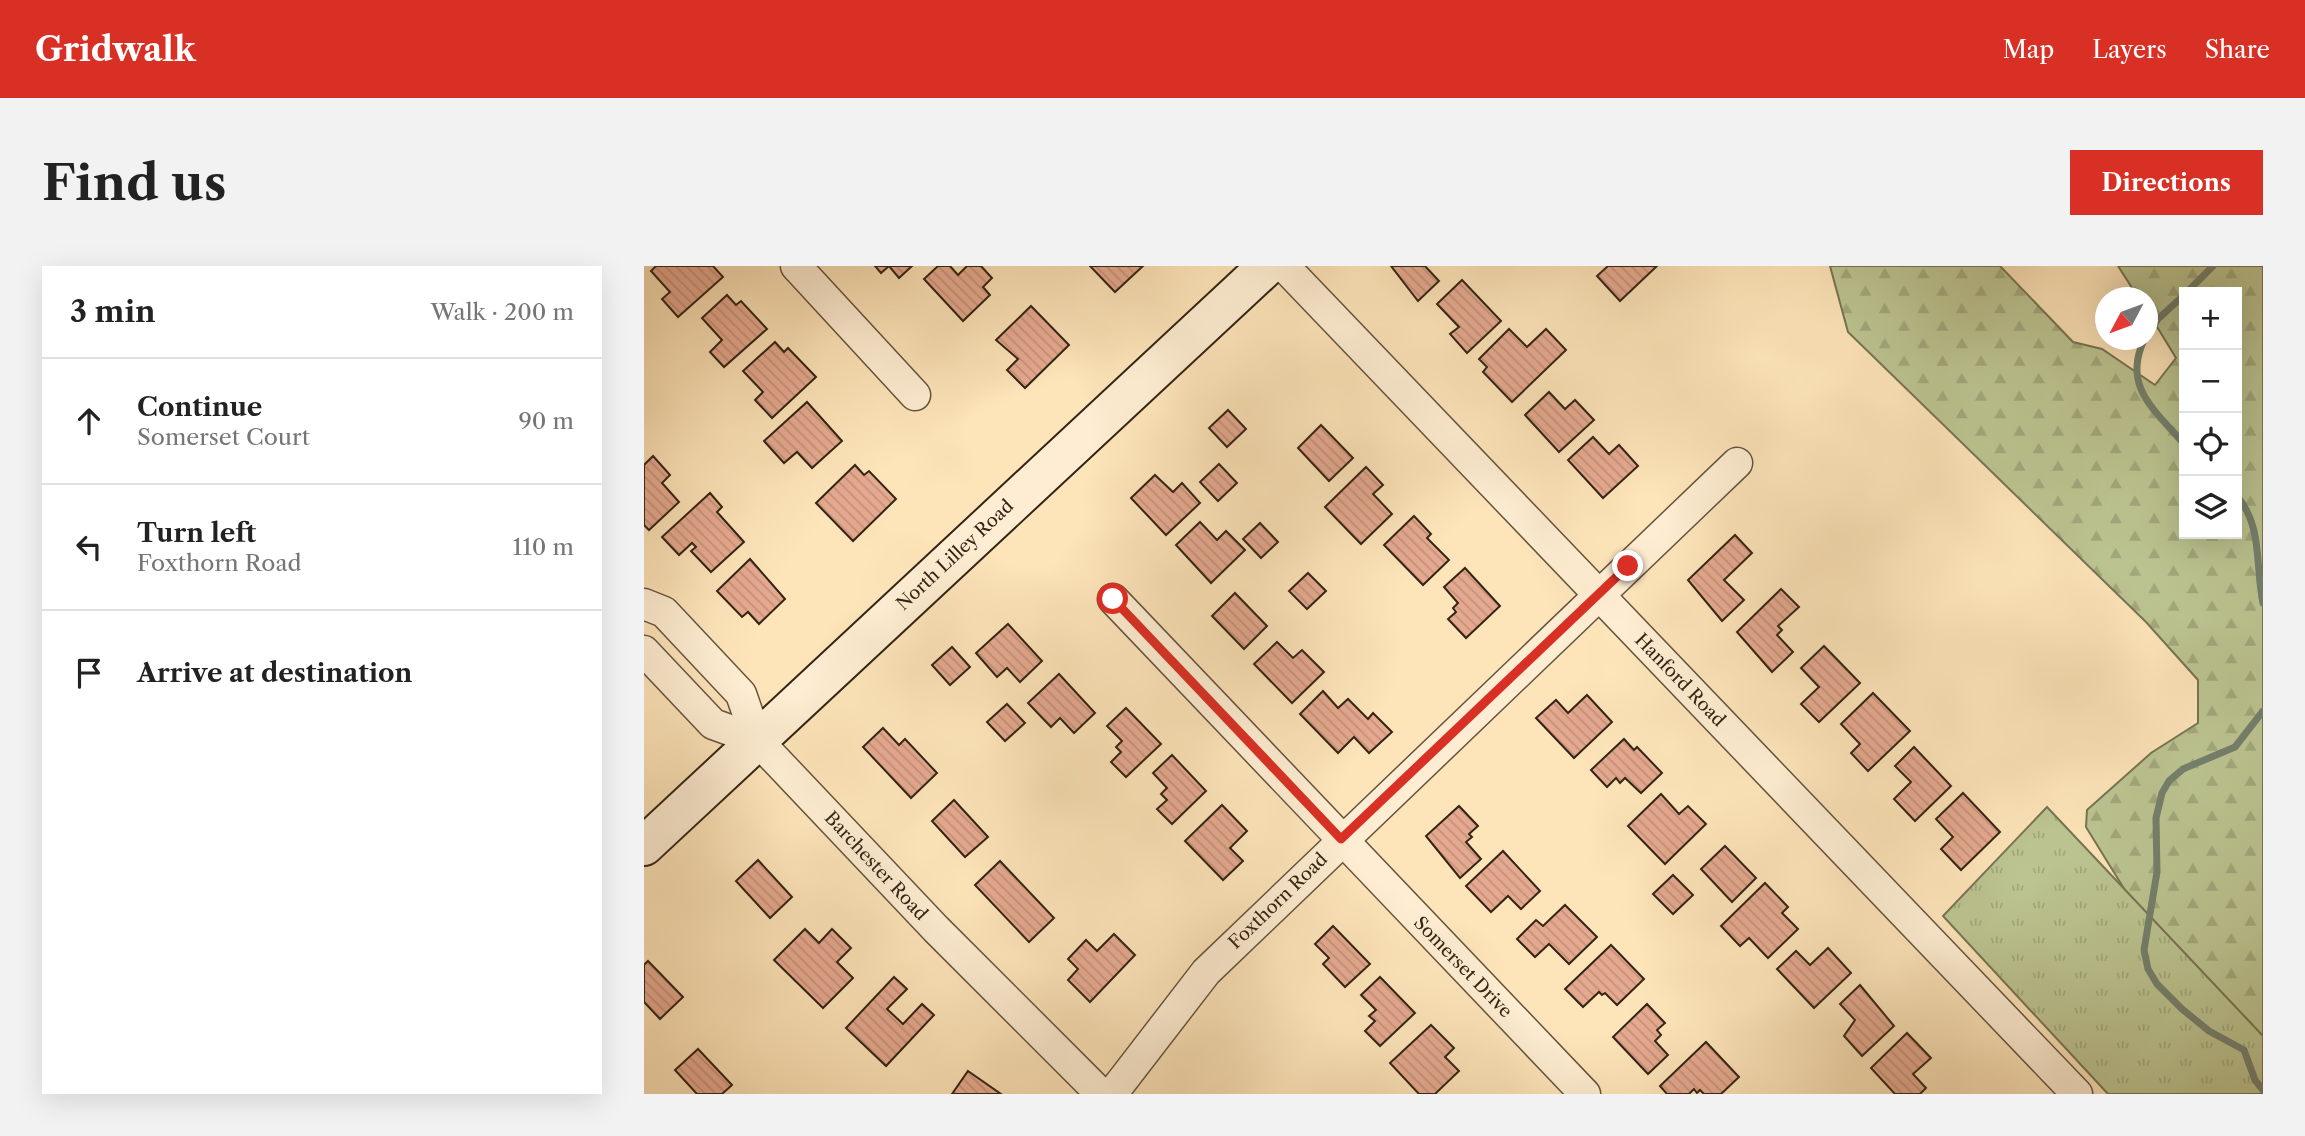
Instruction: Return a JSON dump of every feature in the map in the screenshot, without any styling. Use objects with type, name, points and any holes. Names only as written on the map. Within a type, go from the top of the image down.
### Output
[{"type":"street","points":[[796,266],[915,395]]},
{"type":"street","name":"North Lilley Road","points":[[644,846],[1267,266]]},
{"type":"street","name":"Hanford Road","points":[[1284,266],[2077,1094]]},
{"type":"street","name":"Foxthorn Road","points":[[1112,1094],[1206,972],[1341,839],[1737,463]]},
{"type":"street","name":"Somerset Drive","points":[[1113,599],[1586,1094]]},
{"type":"street","points":[[644,604],[664,612],[741,694],[757,740]]},
{"type":"street","name":"Barchester Road","points":[[644,651],[713,724],[757,740],[936,929],[1101,1094]]},
{"type":"green space","points":[[1830,266],[2000,266],[2073,342],[2095,347],[2095,350],[2103,350],[2155,385],[2176,358],[2158,328],[2158,287],[2132,287],[2118,266],[2263,266],[2263,1094],[2123,887],[2086,827],[2087,810],[2151,753],[2198,723],[2198,680],[2146,622],[1848,332]]},
{"type":"green space","points":[[2047,807],[2263,1036],[2263,1094],[2108,1094],[1943,916]]},
{"type":"building","points":[[656,266],[713,266],[723,277],[678,317],[662,299],[670,292],[651,271]]},
{"type":"building","points":[[875,266],[889,266],[881,273]]},
{"type":"building","points":[[889,266],[912,266],[899,278]]},
{"type":"building","points":[[938,266],[950,266],[958,275],[967,266],[981,266],[992,278],[983,287],[990,295],[963,321],[924,279]]},
{"type":"building","points":[[1090,266],[1143,266],[1115,292]]},
{"type":"building","points":[[1391,266],[1425,266],[1439,281],[1418,301]]},
{"type":"building","points":[[1608,266],[1657,266],[1620,301],[1597,276]]},
{"type":"building","points":[[1462,280],[1501,321],[1467,353],[1450,334],[1459,327],[1437,304]]},
{"type":"building","points":[[727,295],[736,305],[741,301],[767,329],[724,367],[710,352],[722,340],[702,318]]},
{"type":"building","points":[[1031,306],[1069,345],[1025,388],[1007,370],[1018,359],[996,340]]},
{"type":"building","points":[[1509,329],[1527,347],[1546,329],[1566,350],[1512,402],[1483,372],[1487,367],[1479,359]]},
{"type":"building","points":[[775,342],[784,352],[788,348],[816,377],[772,418],[755,400],[763,392],[743,371]]},
{"type":"building","points":[[1549,392],[1565,409],[1575,400],[1594,420],[1559,452],[1525,415]]},
{"type":"building","points":[[807,402],[842,441],[812,468],[797,452],[784,463],[764,441]]},
{"type":"building","points":[[1228,410],[1246,429],[1227,447],[1209,428]]},
{"type":"building","points":[[1321,425],[1353,458],[1329,481],[1298,448]]},
{"type":"building","points":[[1593,437],[1609,454],[1619,445],[1638,466],[1603,498],[1568,460]]},
{"type":"building","points":[[653,456],[670,475],[662,483],[679,502],[649,530],[644,525],[644,465]]},
{"type":"building","points":[[1219,464],[1237,483],[1218,501],[1200,482]]},
{"type":"building","points":[[855,465],[864,475],[869,471],[896,499],[853,541],[816,503]]},
{"type":"building","points":[[1366,467],[1383,485],[1373,494],[1392,514],[1361,544],[1325,507]]},
{"type":"building","points":[[1155,475],[1173,492],[1182,483],[1200,503],[1166,535],[1131,498]]},
{"type":"building","points":[[710,493],[722,507],[717,512],[744,542],[711,572],[691,551],[696,547],[692,543],[679,555],[662,537]]},
{"type":"building","points":[[1414,516],[1431,534],[1427,538],[1449,560],[1423,585],[1384,545]]},
{"type":"building","points":[[1200,522],[1217,540],[1226,531],[1245,550],[1211,583],[1176,545]]},
{"type":"building","points":[[1260,523],[1278,542],[1261,558],[1243,539]]},
{"type":"building","points":[[1735,535],[1752,553],[1724,580],[1744,600],[1722,621],[1688,580]]},
{"type":"building","points":[[750,559],[785,599],[759,624],[748,612],[742,617],[717,591]]},
{"type":"building","points":[[1465,568],[1500,606],[1466,638],[1448,619],[1456,612],[1453,608],[1458,603],[1444,587]]},
{"type":"building","points":[[1308,573],[1326,591],[1307,609],[1289,591]]},
{"type":"building","points":[[1781,589],[1799,607],[1778,626],[1782,630],[1777,635],[1793,652],[1772,672],[1737,632]]},
{"type":"building","points":[[1235,593],[1267,626],[1244,649],[1212,616]]},
{"type":"building","points":[[1008,624],[1042,661],[1020,682],[1007,668],[997,677],[976,653]]},
{"type":"building","points":[[1277,642],[1293,658],[1302,650],[1324,672],[1292,703],[1254,664]]},
{"type":"building","points":[[1824,646],[1860,683],[1819,722],[1801,704],[1819,687],[1801,668]]},
{"type":"building","points":[[952,647],[970,667],[950,685],[932,665]]},
{"type":"building","points":[[1059,674],[1095,713],[1074,733],[1060,718],[1051,727],[1028,703]]},
{"type":"building","points":[[1323,691],[1338,708],[1348,699],[1368,719],[1373,713],[1392,732],[1369,753],[1354,737],[1338,753],[1300,714]]},
{"type":"building","points":[[1873,693],[1910,731],[1868,771],[1851,753],[1860,744],[1841,724]]},
{"type":"building","points":[[1587,695],[1612,722],[1574,758],[1536,718],[1556,700],[1568,713]]},
{"type":"building","points":[[1007,704],[1025,723],[1005,741],[987,722]]},
{"type":"building","points":[[1126,708],[1161,744],[1126,777],[1111,762],[1121,752],[1116,747],[1122,741],[1107,726]]},
{"type":"building","points":[[883,728],[899,745],[905,739],[937,773],[911,798],[863,747]]},
{"type":"building","points":[[1624,739],[1634,750],[1637,747],[1662,773],[1641,793],[1625,778],[1620,783],[1616,778],[1607,787],[1591,770]]},
{"type":"building","points":[[1914,747],[1951,786],[1915,821],[1894,799],[1911,782],[1895,766]]},
{"type":"building","points":[[1172,755],[1206,791],[1172,824],[1157,809],[1167,800],[1161,794],[1167,788],[1153,773]]},
{"type":"building","points":[[1963,793],[2000,832],[1961,870],[1941,849],[1953,837],[1936,819]]},
{"type":"building","points":[[1661,794],[1679,814],[1688,806],[1706,824],[1665,864],[1628,826]]},
{"type":"building","points":[[954,800],[988,837],[965,857],[932,821]]},
{"type":"building","points":[[1222,805],[1247,831],[1230,848],[1243,861],[1223,880],[1185,841]]},
{"type":"building","points":[[1459,806],[1478,826],[1469,834],[1472,837],[1466,842],[1481,859],[1460,878],[1426,836]]},
{"type":"building","points":[[1725,846],[1756,878],[1732,902],[1701,869]]},
{"type":"building","points":[[1503,851],[1540,891],[1521,909],[1508,896],[1491,912],[1466,886]]},
{"type":"building","points":[[758,860],[792,897],[770,918],[736,881]]},
{"type":"building","points":[[1000,861],[1054,918],[1029,942],[975,885]]},
{"type":"building","points":[[1673,875],[1693,895],[1673,914],[1653,894]]},
{"type":"building","points":[[1765,883],[1788,907],[1782,913],[1798,929],[1768,958],[1749,938],[1740,946],[1721,926]]},
{"type":"building","points":[[1565,905],[1597,937],[1569,964],[1549,944],[1535,957],[1517,939],[1536,920],[1543,926]]},
{"type":"building","points":[[1333,926],[1370,964],[1345,987],[1323,964],[1329,958],[1315,944]]},
{"type":"building","points":[[805,929],[819,943],[832,929],[851,948],[837,962],[853,978],[823,1008],[774,960]]},
{"type":"building","points":[[1114,934],[1135,955],[1090,1002],[1068,980],[1078,969],[1068,959],[1086,940],[1097,951]]},
{"type":"building","points":[[1611,945],[1644,979],[1617,1005],[1605,993],[1602,995],[1599,992],[1583,1007],[1565,989]]},
{"type":"building","points":[[1828,948],[1851,973],[1814,1008],[1777,969],[1796,951],[1810,965]]},
{"type":"building","points":[[648,961],[683,997],[660,1019],[644,1002],[644,965]]},
{"type":"building","points":[[894,977],[907,989],[887,1009],[903,1024],[922,1004],[934,1015],[886,1066],[846,1028]]},
{"type":"building","points":[[1380,977],[1415,1013],[1380,1046],[1365,1031],[1375,1021],[1369,1016],[1376,1010],[1361,995]]},
{"type":"building","points":[[1860,985],[1894,1026],[1862,1056],[1844,1036],[1855,1020],[1840,1004]]},
{"type":"building","points":[[1647,1004],[1665,1023],[1657,1030],[1661,1035],[1655,1041],[1668,1055],[1648,1074],[1613,1037]]},
{"type":"building","points":[[1431,1025],[1454,1048],[1445,1057],[1459,1071],[1435,1094],[1419,1094],[1390,1063]]},
{"type":"building","points":[[1907,1033],[1931,1058],[1913,1074],[1926,1088],[1920,1094],[1895,1094],[1871,1068]]},
{"type":"building","points":[[1706,1042],[1739,1077],[1721,1094],[1704,1094],[1700,1090],[1697,1093],[1694,1089],[1689,1094],[1667,1094],[1660,1086]]},
{"type":"building","points":[[698,1049],[732,1085],[722,1094],[697,1094],[675,1070]]},
{"type":"building","points":[[968,1071],[1001,1094],[952,1094]]},
{"type":"waterway","points":[[2192,287],[2213,266]]},
{"type":"waterway","points":[[2158,319],[2179,300]]},
{"type":"waterway","points":[[2140,350],[2137,371],[2139,385],[2153,409],[2179,438]]},
{"type":"waterway","points":[[2242,504],[2255,533],[2263,603]]},
{"type":"waterway","points":[[2263,711],[2235,747],[2183,769],[2169,781],[2162,793],[2156,818],[2157,872],[2144,950],[2148,969],[2157,984],[2209,1031],[2244,1050],[2255,1080],[2263,1090]]},
{"type":"route","points":[[1113,599],[1341,839],[1628,566]]}]
